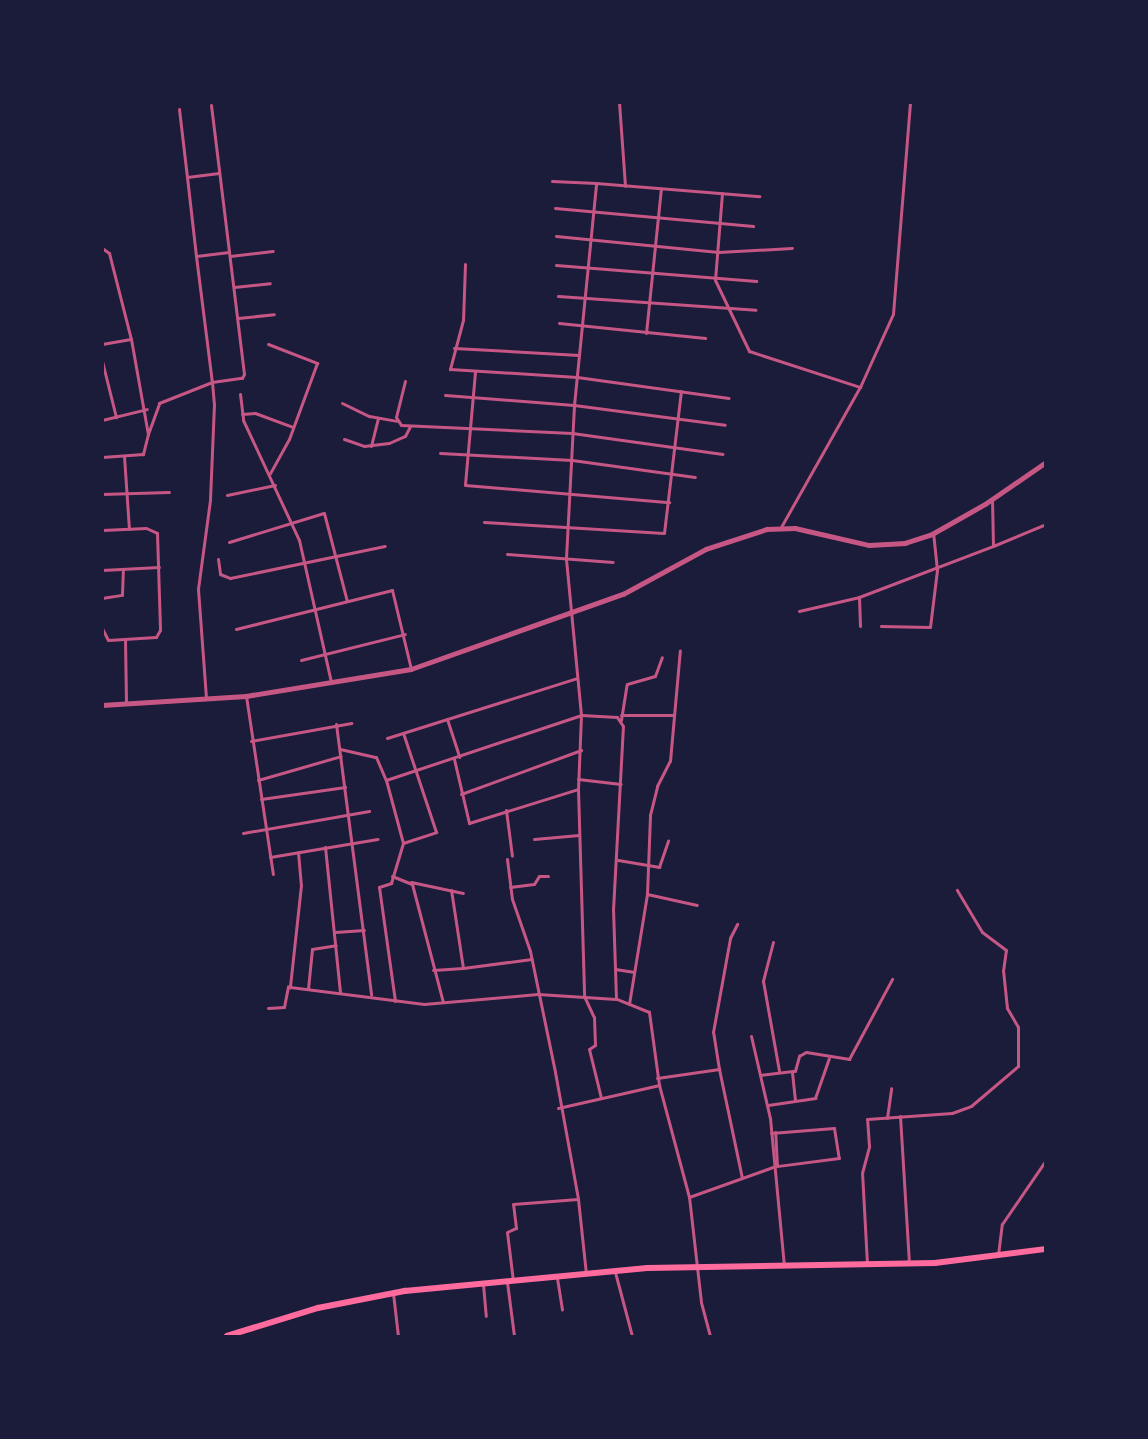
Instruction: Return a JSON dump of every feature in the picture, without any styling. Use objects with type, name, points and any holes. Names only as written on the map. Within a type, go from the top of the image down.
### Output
[{"type":"highway","points":[[227,1336],[318,1308],[393,1292],[696,1266],[909,1264],[998,1256],[1046,1249]]},
{"type":"street","points":[[619,102],[625,186]]},
{"type":"street","points":[[781,527],[860,387],[894,309],[910,102]]},
{"type":"street","points":[[102,457],[124,456],[145,452],[148,434],[159,403],[212,382],[244,374],[210,105]]},
{"type":"street","points":[[179,109],[212,382],[210,500],[198,589],[206,698]]},
{"type":"street","points":[[187,177],[219,172]]},
{"type":"street","points":[[552,181],[759,196]]},
{"type":"street","points":[[596,184],[574,404],[566,558],[569,612],[581,715],[578,789],[584,996],[594,1017],[596,1045],[589,1049],[601,1098]]},
{"type":"street","points":[[646,334],[661,189]]},
{"type":"street","points":[[722,193],[715,280],[752,353],[800,364],[860,387]]},
{"type":"street","points":[[555,208],[753,226]]},
{"type":"street","points":[[556,236],[718,252],[792,248]]},
{"type":"street","points":[[102,248],[109,253],[131,339],[147,409],[148,434]]},
{"type":"street","points":[[196,256],[273,251]]},
{"type":"street","points":[[465,264],[465,301],[450,369],[577,377],[729,398]]},
{"type":"street","points":[[556,265],[715,280],[756,281]]},
{"type":"street","points":[[234,287],[270,283]]},
{"type":"street","points":[[558,296],[731,310],[756,310]]},
{"type":"street","points":[[238,318],[274,314]]},
{"type":"street","points":[[559,323],[646,334],[705,338]]},
{"type":"street","points":[[102,344],[131,339]]},
{"type":"street","points":[[268,344],[317,363],[294,427],[269,474]]},
{"type":"street","points":[[454,348],[579,355]]},
{"type":"street","points":[[102,361],[116,416]]},
{"type":"street","points":[[475,372],[464,485],[570,491],[669,502]]},
{"type":"street","points":[[397,421],[406,381]]},
{"type":"street","points":[[484,522],[568,524],[663,533],[669,502],[682,391]]},
{"type":"street","points":[[240,394],[242,414],[294,524],[317,609],[331,683]]},
{"type":"street","points":[[445,395],[574,404],[725,425]]},
{"type":"street","points":[[342,403],[378,418],[397,421],[410,426],[470,426],[572,432],[723,454]]},
{"type":"street","points":[[102,420],[147,409]]},
{"type":"street","points":[[242,414],[255,413],[294,427]]},
{"type":"street","points":[[371,446],[378,418]]},
{"type":"street","points":[[344,439],[371,446],[399,440],[410,426]]},
{"type":"street","points":[[440,453],[572,460],[695,477]]},
{"type":"street","points":[[124,456],[129,528]]},
{"type":"street","points":[[102,704],[246,696],[411,670],[653,581],[713,546],[781,527],[880,546],[933,533],[992,499],[1046,462]]},
{"type":"street","points":[[227,495],[275,485]]},
{"type":"street","points":[[102,494],[169,492]]},
{"type":"street","points":[[992,499],[993,546]]},
{"type":"street","points":[[228,542],[327,514],[347,600]]},
{"type":"street","points":[[799,611],[859,597],[937,570],[1046,524]]},
{"type":"street","points":[[102,530],[129,528],[157,533],[160,567],[160,633],[125,639],[105,639],[102,628]]},
{"type":"street","points":[[880,626],[929,628],[937,570],[933,533]]},
{"type":"street","points":[[218,559],[220,574],[230,578],[304,565],[385,546]]},
{"type":"street","points":[[507,554],[613,562]]},
{"type":"street","points":[[102,570],[160,567]]},
{"type":"street","points":[[102,598],[122,595],[123,569]]},
{"type":"street","points":[[236,629],[383,590],[395,592],[411,670]]},
{"type":"street","points":[[859,597],[860,626]]},
{"type":"street","points":[[301,660],[326,656],[404,634]]},
{"type":"street","points":[[125,639],[126,702]]},
{"type":"street","points":[[629,1004],[647,894],[647,864],[653,801],[669,764],[680,650]]},
{"type":"street","points":[[616,1000],[615,969],[621,784],[621,717],[627,684],[655,676],[662,657]]},
{"type":"street","points":[[388,738],[577,678]]},
{"type":"street","points":[[246,696],[251,741],[262,799],[264,829],[273,874]]},
{"type":"street","points":[[386,780],[454,759],[581,715],[621,717],[674,715]]},
{"type":"street","points":[[447,719],[459,757]]},
{"type":"street","points":[[251,741],[336,724],[351,724]]},
{"type":"street","points":[[336,724],[347,815],[353,844],[371,996]]},
{"type":"street","points":[[402,843],[436,832],[417,770],[403,733]]},
{"type":"street","points":[[340,749],[376,757],[386,780],[402,843],[391,883],[379,890],[395,1001]]},
{"type":"street","points":[[461,794],[581,750]]},
{"type":"street","points":[[258,780],[341,756]]},
{"type":"street","points":[[454,759],[469,823],[578,789]]},
{"type":"street","points":[[578,779],[621,784]]},
{"type":"street","points":[[262,799],[345,787]]},
{"type":"street","points":[[506,810],[512,856]]},
{"type":"street","points":[[243,833],[369,812]]},
{"type":"street","points":[[534,839],[579,835]]},
{"type":"street","points":[[270,857],[378,840]]},
{"type":"street","points":[[618,860],[661,866],[668,840]]},
{"type":"street","points":[[326,847],[340,992]]},
{"type":"street","points":[[268,1008],[284,1006],[301,886],[298,852]]},
{"type":"street","points":[[507,859],[510,887],[531,958],[558,1108],[578,1199],[586,1275]]},
{"type":"street","points":[[392,876],[463,893]]},
{"type":"street","points":[[510,887],[534,884],[539,876],[548,876]]},
{"type":"street","points":[[411,882],[443,1002]]},
{"type":"street","points":[[451,890],[463,968]]},
{"type":"street","points":[[867,1264],[862,1173],[870,1146],[865,1123],[900,1116],[952,1113],[971,1106],[1018,1066],[1018,1027],[1007,1008],[1003,971],[1006,950],[982,932],[957,890]]},
{"type":"street","points":[[647,894],[697,906]]},
{"type":"street","points":[[737,924],[730,938],[714,1032],[719,1069],[742,1178]]},
{"type":"street","points":[[335,932],[364,930]]},
{"type":"street","points":[[773,942],[763,981],[779,1072]]},
{"type":"street","points":[[308,989],[312,949],[336,945]]},
{"type":"street","points":[[433,970],[463,968],[531,958]]},
{"type":"street","points":[[615,969],[634,972]]},
{"type":"street","points":[[795,1100],[792,1072],[804,1052],[829,1058],[849,1059],[892,979]]},
{"type":"street","points":[[288,985],[395,1001],[443,1002],[538,994],[584,996],[616,1000],[649,1012],[659,1085],[689,1197],[696,1266],[710,1336]]},
{"type":"street","points":[[751,1036],[768,1105],[777,1166],[839,1158],[834,1128],[773,1133]]},
{"type":"street","points":[[768,1105],[815,1098],[829,1058]]},
{"type":"street","points":[[658,1078],[719,1069]]},
{"type":"street","points":[[760,1076],[779,1072],[792,1072]]},
{"type":"street","points":[[558,1108],[659,1085]]},
{"type":"street","points":[[887,1119],[892,1088]]},
{"type":"street","points":[[900,1116],[909,1264]]},
{"type":"street","points":[[773,1133],[773,1167],[784,1265]]},
{"type":"street","points":[[998,1256],[1002,1224],[1046,1160]]},
{"type":"street","points":[[689,1197],[773,1167]]},
{"type":"street","points":[[514,1336],[507,1232],[516,1228],[513,1204],[578,1199]]},
{"type":"street","points":[[615,1272],[632,1336]]},
{"type":"street","points":[[558,1278],[562,1310]]},
{"type":"street","points":[[483,1284],[486,1316]]},
{"type":"street","points":[[393,1292],[398,1336]]}]
